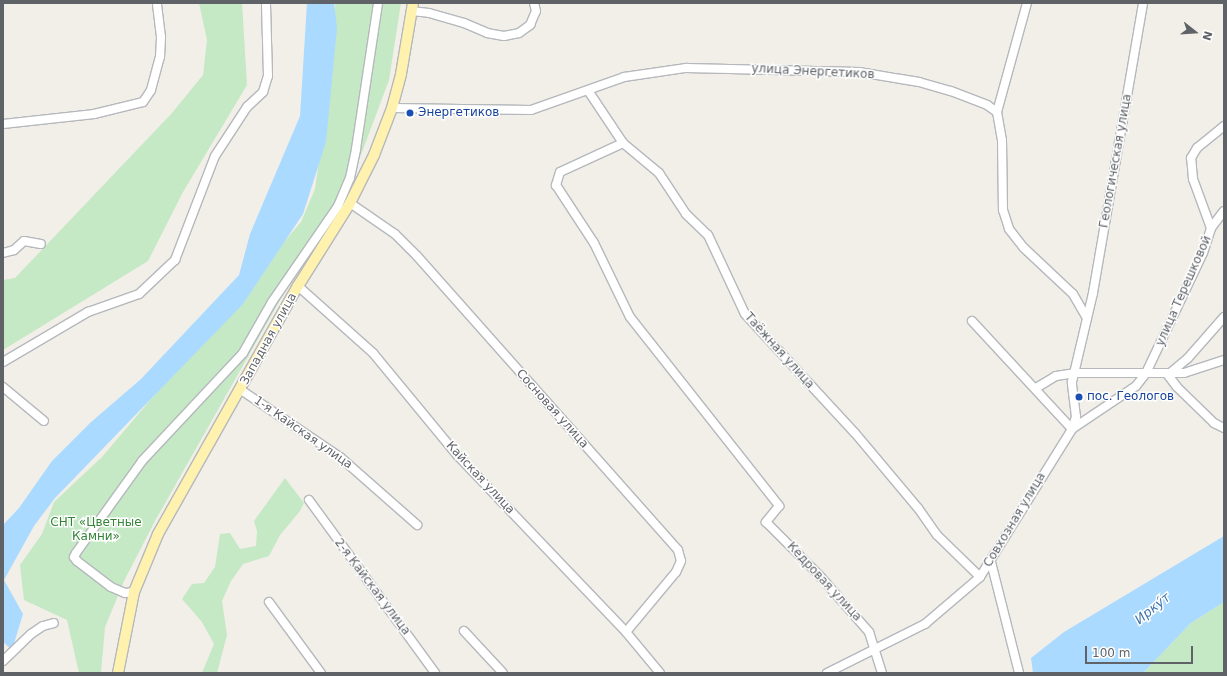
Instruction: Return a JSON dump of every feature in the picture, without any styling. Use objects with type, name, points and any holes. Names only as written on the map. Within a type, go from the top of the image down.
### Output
[{"type":"main road","name":"Западная улица","points":[[118,673],[134,592],[158,534],[241,390],[298,286],[350,203],[374,155],[392,108],[412,7]]},
{"type":"street","points":[[3,124],[94,114],[143,102],[151,90],[160,57],[161,37],[157,3]]},
{"type":"street","points":[[3,362],[88,312],[139,294],[175,260],[215,156],[247,107],[263,92],[268,76],[266,3]]},
{"type":"street","points":[[134,592],[124,593],[111,588],[74,557],[134,472],[243,353],[272,302],[338,206],[350,178],[356,149],[378,3]]},
{"type":"street","points":[[412,7],[464,23],[487,33],[504,36],[519,33],[530,25],[536,11],[534,3]]},
{"type":"street","points":[[1026,3],[997,112],[1002,140],[1003,210],[1008,229],[1024,248],[1072,294],[1086,318]]},
{"type":"street","name":"Геологическая улица","points":[[1072,429],[1076,417],[1072,382],[1100,254],[1143,3]]},
{"type":"street","name":"улица Энергетиков","points":[[392,108],[531,110],[589,92],[624,78],[686,68],[859,72],[919,82],[951,91],[988,105],[997,112]]},
{"type":"street","name":"Таёжная улица","points":[[589,92],[623,143],[659,173],[686,214],[708,235],[745,314],[855,433],[918,508],[938,535],[980,577]]},
{"type":"street","points":[[1211,228],[1193,179],[1191,158],[1197,148],[1224,126]]},
{"type":"street","name":"Кедровая улица","points":[[623,143],[560,172],[556,185],[594,243],[630,317],[779,506],[766,522],[859,619],[869,632],[882,673]]},
{"type":"street","name":"Сосновая улица","points":[[350,203],[395,234],[417,256],[678,550],[681,561],[676,572],[626,632]]},
{"type":"street","name":"улица Терешковой","points":[[1146,373],[1203,253],[1211,228],[1224,210]]},
{"type":"street","points":[[3,253],[14,250],[24,241],[42,244]]},
{"type":"street","name":"Кайская улица","points":[[298,286],[373,353],[458,456],[626,632],[660,673]]},
{"type":"street","points":[[1168,375],[1188,358],[1224,317]]},
{"type":"street","points":[[972,321],[1036,388],[1072,429]]},
{"type":"street","points":[[1036,388],[1056,376],[1074,372],[1146,373],[1168,375],[1184,374],[1224,360]]},
{"type":"street","name":"Совхозная улица","points":[[827,673],[874,648],[925,624],[980,577],[991,562],[1072,429],[1136,386],[1146,373]]},
{"type":"street","points":[[1168,375],[1181,391],[1214,423],[1224,428]]},
{"type":"street","points":[[3,388],[44,421]]},
{"type":"street","name":"1-я Кайская улица","points":[[241,390],[340,457],[416,525]]},
{"type":"street","name":"2-я Кайская улица","points":[[308,500],[435,673]]},
{"type":"street","points":[[991,562],[1019,673]]},
{"type":"street","points":[[269,602],[321,673]]},
{"type":"street","points":[[3,661],[31,634],[43,626],[54,623]]},
{"type":"street","points":[[464,631],[503,673]]},
{"type":"green space","points":[[199,3],[242,3],[247,85],[183,192],[148,261],[3,350],[3,280],[15,278],[172,113],[203,75],[207,40]]},
{"type":"green space","name":"СНТ «Цветные Камни»","points":[[335,3],[401,3],[389,80],[346,195],[297,270],[155,521],[124,581],[105,627],[101,673],[79,673],[67,620],[24,600],[20,565],[42,534],[54,502],[102,457],[301,222],[315,189],[329,92]]},
{"type":"green space","points":[[285,478],[304,503],[300,511],[280,535],[269,556],[243,564],[231,581],[222,601],[227,635],[217,673],[202,673],[214,644],[202,622],[182,599],[192,584],[204,583],[215,567],[220,534],[230,533],[240,549],[256,546],[257,531],[254,521]]},
{"type":"green space","points":[[1224,602],[1224,673],[1143,673],[1191,623]]},
{"type":"water","points":[[307,3],[334,3],[337,28],[326,142],[303,214],[243,304],[55,498],[34,526],[4,580],[23,614],[12,650],[3,642],[3,525],[19,508],[52,461],[90,423],[141,379],[239,275],[250,234],[300,116]]},
{"type":"water","name":"Ирку́т","points":[[1224,536],[1224,602],[1191,623],[1143,673],[1033,673],[1031,658],[1064,632]]},
{"type":"place","name":"Энергетиков","points":[[410,113]]},
{"type":"place","name":"пос. Геологов","points":[[1079,397]]}]
